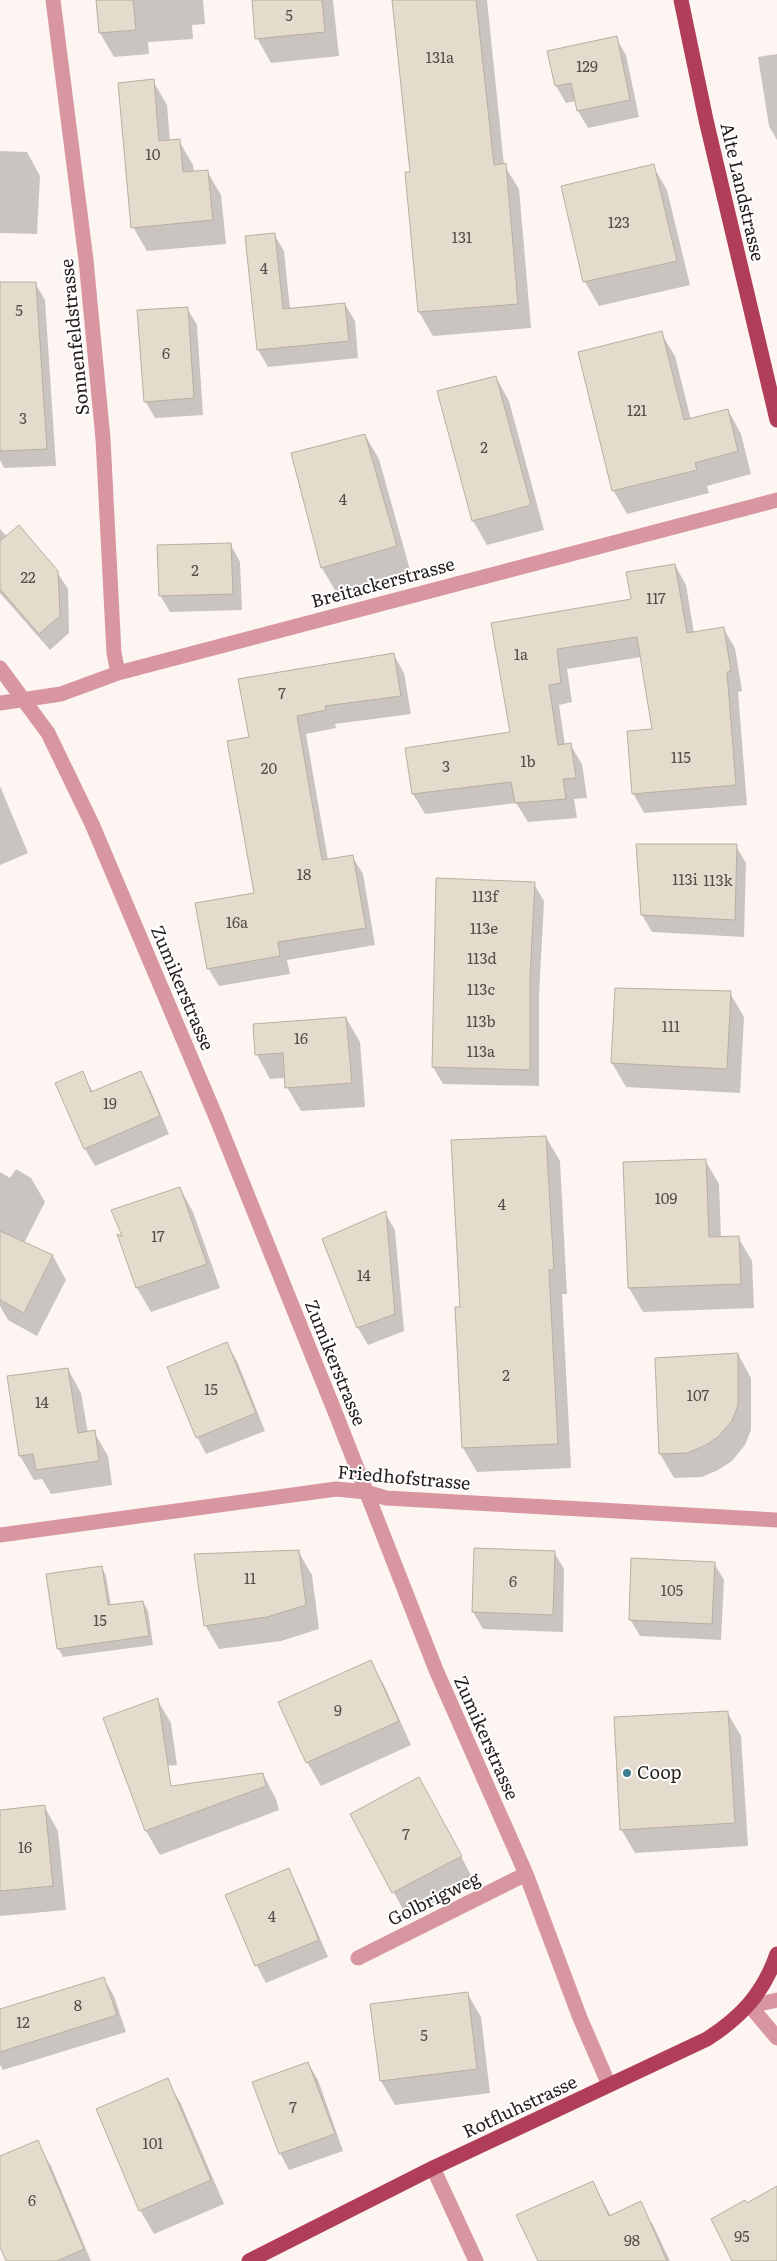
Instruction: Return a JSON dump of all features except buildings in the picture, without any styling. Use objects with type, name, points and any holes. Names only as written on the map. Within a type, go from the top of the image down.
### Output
[{"type":"main road","name":"Alte Landstrasse","points":[[681,0],[708,129],[777,420]]},
{"type":"main road","name":"Rotfluhstrasse","points":[[249,2261],[433,2168],[707,2039],[732,2023],[750,2006],[772,1970],[777,1954]]},
{"type":"street","name":"Sonnenfeldstrasse","points":[[53,0],[86,260],[104,440],[114,653],[118,673]]},
{"type":"street","name":"Breitackerstrasse","points":[[0,703],[61,694],[118,673],[777,500]]},
{"type":"street","name":"Zumikerstrasse","points":[[0,668],[48,733],[92,824],[216,1117],[436,1670],[526,1874],[572,2000],[609,2085]]},
{"type":"street","name":"Friedhofstrasse","points":[[0,1535],[336,1489],[366,1492],[386,1498],[777,1520]]},
{"type":"street","name":"Golbrigweg","points":[[358,1958],[526,1874]]},
{"type":"street","points":[[777,2000],[750,2006],[777,2038]]},
{"type":"street","points":[[433,2168],[476,2261]]},
{"type":"place","name":"Coop","points":[[627,1773]]}]
